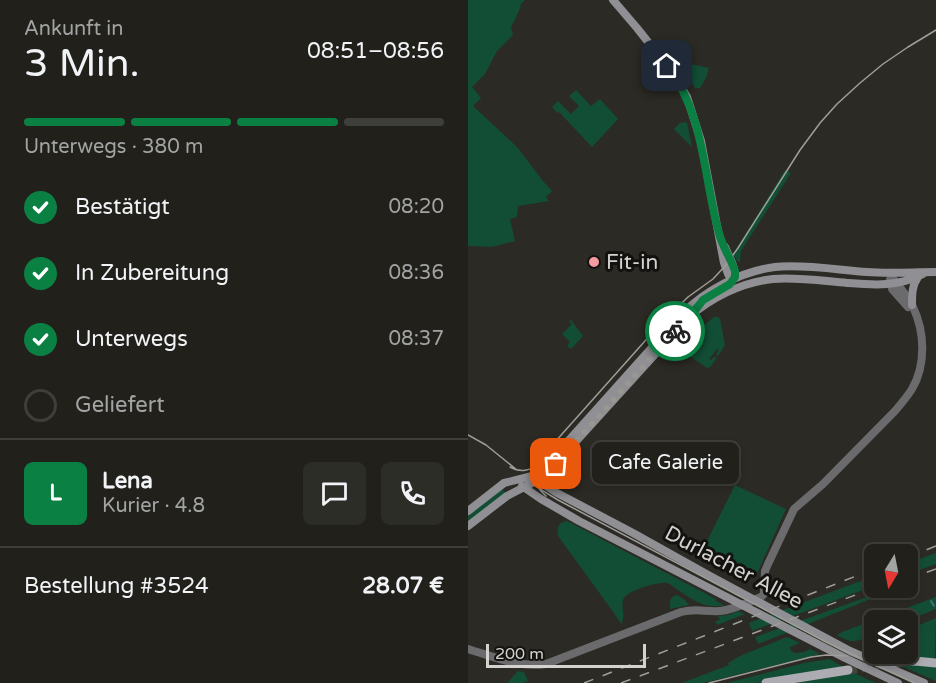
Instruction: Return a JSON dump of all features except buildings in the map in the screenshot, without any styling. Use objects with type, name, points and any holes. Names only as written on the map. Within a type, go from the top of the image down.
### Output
[{"type":"main road","points":[[613,0],[675,76],[687,97],[701,141],[724,263],[734,285]]},
{"type":"main road","points":[[719,236],[735,270],[734,285]]},
{"type":"main road","points":[[735,270],[761,263],[871,273],[933,272]]},
{"type":"main road","points":[[734,285],[757,270],[783,266]]},
{"type":"main road","points":[[468,526],[534,478],[687,316],[699,298],[715,289],[782,279],[894,284],[933,272]]},
{"type":"main road","points":[[912,305],[912,292],[918,277]]},
{"type":"main road","points":[[468,511],[500,485],[514,480],[534,478]]},
{"type":"main road","name":"Durlacher Allee","points":[[534,478],[557,493],[850,651],[924,683]]},
{"type":"main road","name":"Durlacher Allee","points":[[514,480],[569,515],[898,683]]},
{"type":"main road","points":[[918,661],[936,663]]},
{"type":"main road","points":[[766,683],[848,670]]},
{"type":"street","points":[[468,649],[518,664],[534,666],[556,661],[681,612],[698,609],[725,610],[761,597],[764,594],[765,572],[768,564],[794,509],[823,484],[895,411],[913,387],[918,376],[922,337],[918,321],[912,305],[894,284],[889,273]]},
{"type":"street","points":[[894,284],[892,289],[918,321]]},
{"type":"green space","points":[[468,0],[525,0],[520,5],[511,28],[513,35],[497,51],[485,74],[472,87],[481,98],[473,106],[517,147],[552,191],[546,197],[549,201],[518,206],[517,217],[510,219],[515,241],[491,247],[468,246]]},
{"type":"green space","points":[[681,62],[709,68],[700,88],[695,88],[680,64]]},
{"type":"green space","points":[[576,90],[591,106],[600,99],[618,119],[592,147],[552,107],[558,101],[571,114],[579,106],[569,96]]},
{"type":"green space","points":[[685,122],[692,147],[674,129],[680,123]]},
{"type":"green space","points":[[785,170],[791,173],[741,251],[740,262],[738,262],[733,254]]},
{"type":"green space","points":[[714,317],[720,319],[725,345],[718,356],[716,355],[719,350],[717,349],[709,359],[717,358],[707,368],[685,353],[682,348]]},
{"type":"green space","points":[[571,320],[583,336],[571,349],[567,346],[570,342],[562,334],[572,324],[569,321]]},
{"type":"green space","points":[[735,485],[786,509],[756,576],[703,549]]},
{"type":"green space","points":[[500,487],[507,494],[468,525],[468,512]]},
{"type":"green space","points":[[567,521],[724,605],[702,604],[668,583],[657,584],[643,587],[625,597],[621,624],[558,536],[559,526]]},
{"type":"green space","points":[[936,553],[936,564],[918,570],[918,559]]},
{"type":"green space","points":[[864,580],[864,590],[752,631],[749,623]]},
{"type":"green space","points":[[677,595],[689,605],[670,609],[671,598]]},
{"type":"green space","points":[[936,597],[936,609],[918,616],[918,610],[901,610]]},
{"type":"green space","points":[[864,598],[873,598],[758,644],[755,637]]},
{"type":"green space","points":[[738,611],[745,614],[717,625],[715,621],[720,620],[718,616]]},
{"type":"green space","points":[[936,618],[935,658],[933,659],[918,658],[918,626]]},
{"type":"green space","points":[[864,624],[864,639],[852,641],[837,635]]},
{"type":"green space","points":[[787,637],[800,643],[790,647],[791,651],[795,653],[810,649],[820,654],[703,683],[682,683],[729,665],[728,663],[742,655]]},
{"type":"green space","points":[[830,659],[843,667],[756,683],[727,683],[804,663]]},
{"type":"green space","points":[[899,665],[936,667],[936,681]]},
{"type":"green space","points":[[518,671],[524,672],[528,681],[507,683]]},
{"type":"green space","points":[[854,673],[876,683],[794,683]]},
{"type":"waterway","points":[[931,601],[934,606]]},
{"type":"tunnel","points":[[848,670],[886,664]]},
{"type":"tram line","points":[[546,496],[534,480],[534,471],[538,461],[661,323],[725,266],[820,123],[837,104],[883,64],[936,30]]},
{"type":"tram line","points":[[468,435],[486,445],[517,470]]},
{"type":"tram line","points":[[510,467],[525,470],[540,463]]},
{"type":"tram line","points":[[540,489],[826,642],[914,683]]},
{"type":"tram line","points":[[709,683],[811,657],[847,656]]},
{"type":"railway","points":[[918,553],[936,546]]},
{"type":"railway","points":[[918,575],[936,569]]},
{"type":"railway","points":[[584,683],[864,573]]},
{"type":"railway","points":[[621,683],[864,592]]},
{"type":"way so far","points":[[556,464],[675,331]]},
{"type":"place","name":"Fit-in","points":[[594,262]]},
{"type":"place","name":"Cafe Galerie","points":[[556,464]]},
{"type":"route","points":[[667,66],[675,76],[691,107],[701,141],[719,236],[735,271],[735,277],[730,284],[703,300],[675,331]]}]
